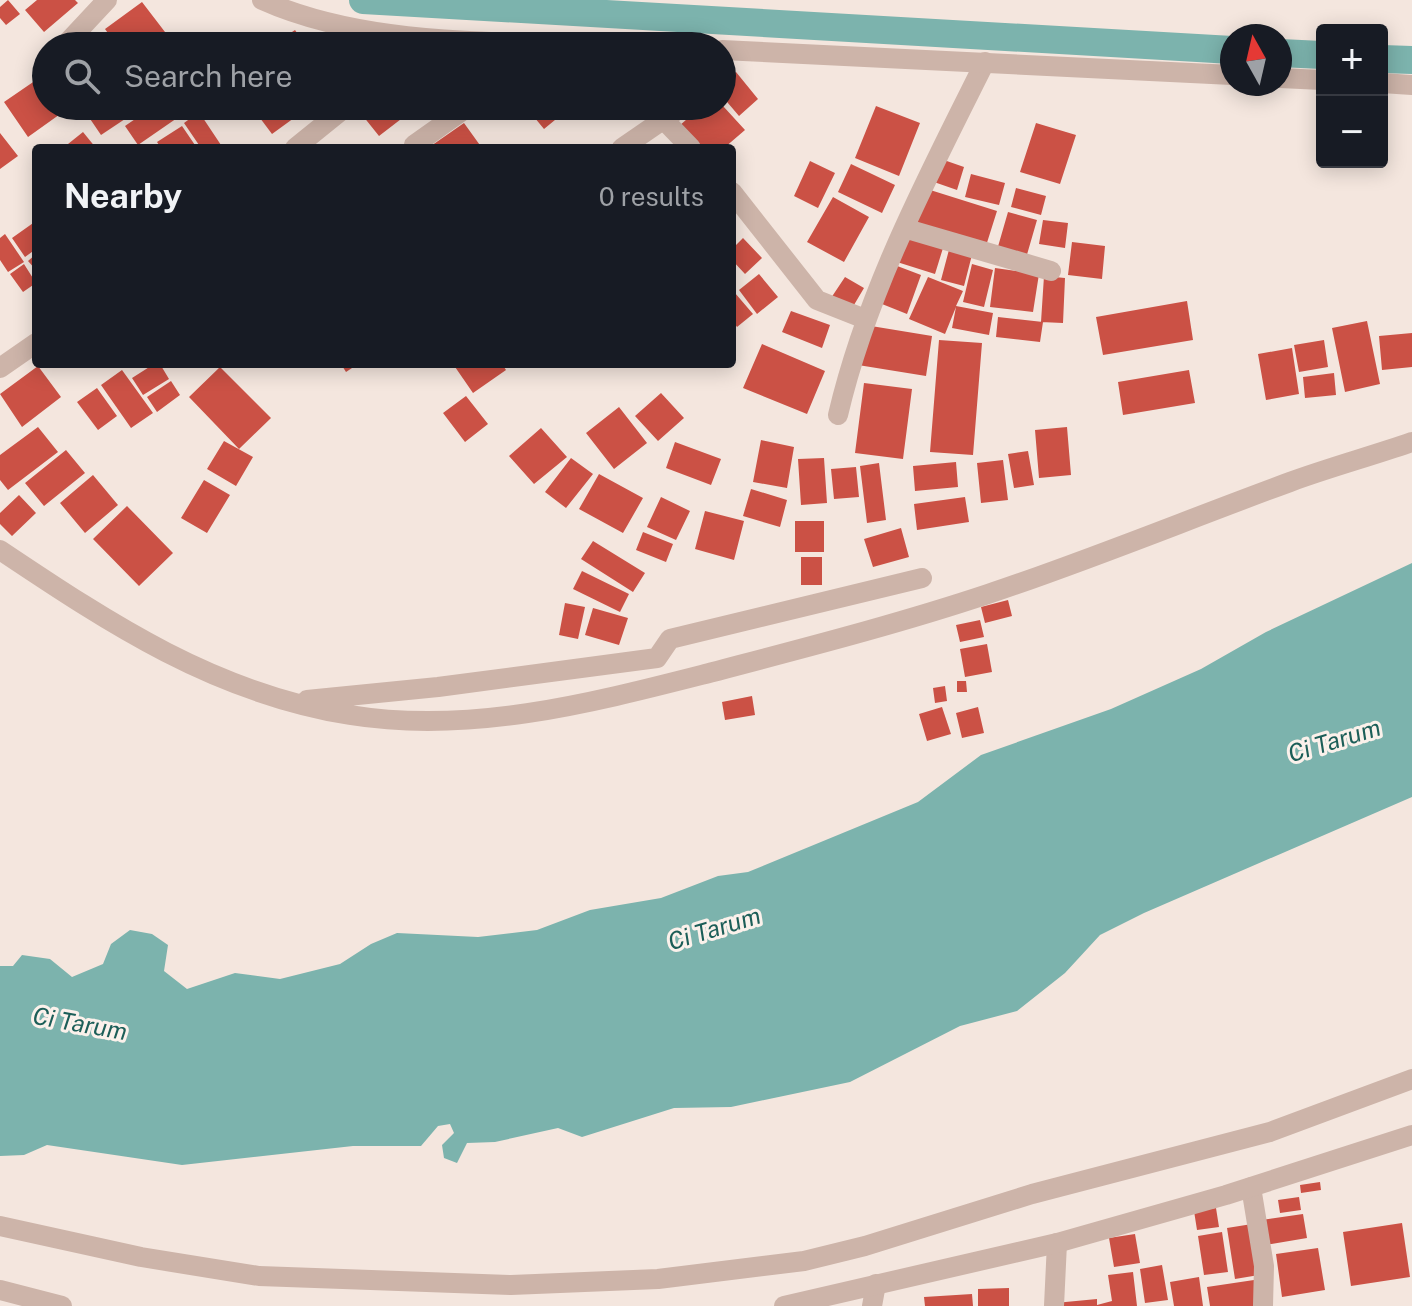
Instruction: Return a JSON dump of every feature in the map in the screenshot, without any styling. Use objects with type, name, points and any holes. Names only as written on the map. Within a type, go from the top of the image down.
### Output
[{"type":"street","points":[[77,32],[107,0]]},
{"type":"street","points":[[262,0],[297,16],[366,32]]},
{"type":"street","points":[[736,55],[985,62],[1220,74]]},
{"type":"street","points":[[838,415],[865,319],[919,196],[985,62]]},
{"type":"street","points":[[1292,79],[1316,80]]},
{"type":"street","points":[[1388,83],[1412,85]]},
{"type":"street","points":[[303,144],[331,120]]},
{"type":"street","points":[[415,144],[449,120]]},
{"type":"street","points":[[628,144],[665,121],[687,144]]},
{"type":"street","points":[[736,197],[817,300],[865,319]]},
{"type":"street","points":[[907,229],[1051,271]]},
{"type":"street","points":[[0,368],[32,346]]},
{"type":"street","points":[[0,550],[125,629],[209,676],[287,702],[351,715],[429,723],[512,716],[632,693],[985,595],[1290,482],[1412,442]]},
{"type":"street","points":[[287,702],[438,687],[657,658],[670,639],[922,578]]},
{"type":"street","points":[[0,1226],[141,1257],[259,1276],[511,1285],[658,1279],[804,1261],[865,1246],[1032,1194],[1270,1132],[1412,1079]]},
{"type":"street","points":[[784,1306],[1057,1243],[1251,1187],[1412,1135]]},
{"type":"street","points":[[1251,1187],[1264,1266],[1263,1306]]},
{"type":"street","points":[[1054,1306],[1057,1243]]},
{"type":"street","points":[[872,1306],[876,1284]]},
{"type":"street","points":[[11,1297],[62,1306]]},
{"type":"water","name":"Ci Tarum","points":[[1412,563],[1412,797],[1100,935],[1065,973],[1017,1011],[960,1026],[850,1082],[731,1107],[674,1108],[582,1137],[558,1128],[495,1142],[467,1143],[457,1163],[444,1158],[442,1145],[454,1133],[450,1124],[438,1126],[421,1146],[353,1146],[182,1165],[47,1145],[24,1155],[0,1156],[0,966],[13,966],[22,955],[50,959],[72,977],[103,964],[111,944],[130,930],[152,934],[168,945],[164,971],[187,989],[235,973],[280,979],[340,964],[371,944],[397,933],[478,937],[537,930],[590,910],[661,898],[718,876],[748,872],[918,802],[981,755],[1111,709],[1201,669],[1266,632]]},
{"type":"building","points":[[8,0],[20,14],[6,25],[0,18],[0,7]]},
{"type":"building","points":[[37,0],[75,0],[78,3],[44,32],[25,10]]},
{"type":"building","points":[[142,2],[165,32],[107,32],[105,29]]},
{"type":"building","points":[[736,72],[758,99],[739,116],[736,112]]},
{"type":"building","points":[[32,83],[32,120],[52,120],[28,137],[4,102]]},
{"type":"building","points":[[876,106],[920,123],[899,176],[855,158]]},
{"type":"building","points":[[91,120],[124,120],[101,135]]},
{"type":"building","points":[[134,120],[174,120],[139,144],[125,126]]},
{"type":"building","points":[[204,120],[220,144],[198,144],[184,123]]},
{"type":"building","points":[[262,120],[291,120],[272,134]]},
{"type":"building","points":[[366,120],[400,120],[379,136]]},
{"type":"building","points":[[537,120],[555,120],[544,129]]},
{"type":"building","points":[[686,120],[736,120],[745,130],[729,144],[695,144],[679,126]]},
{"type":"building","points":[[464,123],[479,144],[434,144]]},
{"type":"building","points":[[1036,123],[1076,135],[1060,184],[1020,172]]},
{"type":"building","points":[[182,126],[194,144],[158,144]]},
{"type":"building","points":[[83,132],[93,144],[68,144]]},
{"type":"building","points":[[0,133],[18,156],[0,169]]},
{"type":"building","points":[[941,159],[964,167],[957,190],[934,182]]},
{"type":"building","points":[[810,161],[835,173],[818,208],[794,196]]},
{"type":"building","points":[[851,164],[895,185],[882,213],[838,192]]},
{"type":"building","points":[[971,174],[1005,183],[999,205],[965,197]]},
{"type":"building","points":[[1016,188],[1046,196],[1041,215],[1011,207]]},
{"type":"building","points":[[927,189],[997,211],[985,249],[914,227]]},
{"type":"building","points":[[833,197],[869,217],[844,262],[807,242]]},
{"type":"building","points":[[1008,212],[1037,220],[1026,258],[997,250]]},
{"type":"building","points":[[1043,220],[1068,223],[1065,248],[1039,244]]},
{"type":"building","points":[[32,224],[32,252],[25,257],[12,238]]},
{"type":"building","points":[[5,234],[24,262],[8,272],[0,260],[0,238]]},
{"type":"building","points":[[905,237],[943,248],[935,274],[897,262]]},
{"type":"building","points":[[743,238],[762,258],[745,274],[736,264],[736,245]]},
{"type":"building","points":[[1072,242],[1105,246],[1102,279],[1068,275]]},
{"type":"building","points":[[950,246],[973,251],[964,286],[941,280]]},
{"type":"building","points":[[24,264],[32,277],[32,286],[23,292],[10,274]]},
{"type":"building","points":[[892,264],[921,275],[907,314],[877,302]]},
{"type":"building","points":[[972,264],[993,270],[984,307],[963,302]]},
{"type":"building","points":[[995,268],[1039,274],[1033,312],[990,307]]},
{"type":"building","points":[[759,274],[778,297],[757,314],[739,290]]},
{"type":"building","points":[[1044,276],[1065,278],[1063,323],[1041,322]]},
{"type":"building","points":[[845,277],[864,288],[851,310],[831,298]]},
{"type":"building","points":[[928,277],[963,291],[956,306],[993,313],[989,335],[952,328],[956,307],[945,334],[909,319]]},
{"type":"building","points":[[736,294],[753,314],[736,326]]},
{"type":"building","points":[[1187,301],[1193,340],[1103,355],[1096,317]]},
{"type":"building","points":[[791,311],[830,325],[822,348],[782,332]]},
{"type":"building","points":[[998,317],[1043,322],[1040,342],[996,337]]},
{"type":"building","points":[[1367,321],[1380,384],[1345,392],[1332,328]]},
{"type":"building","points":[[865,325],[932,336],[926,376],[858,365]]},
{"type":"building","points":[[1412,333],[1412,367],[1382,370],[1379,336]]},
{"type":"building","points":[[939,340],[982,343],[973,455],[930,452]]},
{"type":"building","points":[[1324,340],[1328,367],[1299,372],[1294,345]]},
{"type":"building","points":[[762,344],[825,371],[807,414],[743,388]]},
{"type":"building","points":[[1292,348],[1299,394],[1266,400],[1258,354]]},
{"type":"building","points":[[39,368],[61,397],[22,427],[0,394]]},
{"type":"building","points":[[148,368],[162,368],[169,379],[143,395],[132,378]]},
{"type":"building","points":[[221,368],[271,418],[239,449],[189,397]]},
{"type":"building","points":[[456,368],[505,368],[506,370],[473,393]]},
{"type":"building","points":[[122,370],[153,413],[131,428],[101,385]]},
{"type":"building","points":[[1189,370],[1195,403],[1123,415],[1118,382]]},
{"type":"building","points":[[1334,373],[1336,395],[1305,398],[1303,377]]},
{"type":"building","points":[[171,381],[180,395],[157,412],[147,397]]},
{"type":"building","points":[[864,383],[912,389],[903,459],[855,453]]},
{"type":"building","points":[[97,388],[117,416],[98,430],[77,402]]},
{"type":"building","points":[[661,393],[684,418],[658,441],[635,416]]},
{"type":"building","points":[[466,396],[488,424],[465,442],[443,413]]},
{"type":"building","points":[[619,407],[647,443],[614,469],[586,433]]},
{"type":"building","points":[[38,427],[58,452],[8,490],[0,480],[0,455]]},
{"type":"building","points":[[1067,427],[1071,475],[1039,478],[1035,430]]},
{"type":"building","points":[[541,428],[567,457],[534,484],[509,456]]},
{"type":"building","points":[[761,440],[794,447],[787,488],[753,482]]},
{"type":"building","points":[[224,441],[253,457],[236,486],[207,469]]},
{"type":"building","points":[[675,442],[721,459],[711,485],[666,468]]},
{"type":"building","points":[[66,450],[85,473],[44,506],[25,483]]},
{"type":"building","points":[[1028,451],[1034,485],[1014,488],[1008,454]]},
{"type":"building","points":[[571,458],[593,474],[566,508],[545,492]]},
{"type":"building","points":[[824,458],[827,503],[801,505],[798,459]]},
{"type":"building","points":[[1003,460],[1008,500],[981,503],[977,463]]},
{"type":"building","points":[[956,462],[958,487],[915,491],[913,466]]},
{"type":"building","points":[[879,463],[886,520],[867,523],[860,466]]},
{"type":"building","points":[[856,467],[859,497],[834,499],[831,469]]},
{"type":"building","points":[[599,474],[643,498],[623,533],[579,509]]},
{"type":"building","points":[[93,475],[118,505],[85,533],[60,503]]},
{"type":"building","points":[[204,480],[230,495],[207,533],[181,518]]},
{"type":"building","points":[[751,489],[787,500],[780,527],[743,516]]},
{"type":"building","points":[[19,495],[36,513],[12,536],[0,524],[0,513]]},
{"type":"building","points":[[661,497],[690,511],[676,540],[647,527]]},
{"type":"building","points":[[965,497],[969,522],[917,530],[914,504]]},
{"type":"building","points":[[127,506],[173,553],[139,586],[93,539]]},
{"type":"building","points":[[705,511],[744,521],[734,560],[695,549]]},
{"type":"building","points":[[795,521],[824,521],[824,552],[795,552]]},
{"type":"building","points":[[901,528],[909,557],[873,567],[864,539]]},
{"type":"building","points":[[643,532],[673,544],[666,562],[636,550]]},
{"type":"building","points":[[593,541],[645,573],[633,592],[581,559]]},
{"type":"building","points":[[801,557],[822,557],[822,585],[801,585]]},
{"type":"building","points":[[582,571],[629,594],[620,612],[573,589]]},
{"type":"building","points":[[1008,600],[1012,616],[985,623],[981,607]]},
{"type":"building","points":[[565,603],[585,607],[578,639],[559,635]]},
{"type":"building","points":[[593,608],[628,618],[619,645],[585,635]]},
{"type":"building","points":[[980,620],[984,637],[960,642],[956,625]]},
{"type":"building","points":[[987,644],[992,672],[965,677],[960,649]]},
{"type":"building","points":[[957,681],[966,681],[967,692],[957,692]]},
{"type":"building","points":[[945,686],[947,701],[935,703],[933,688]]},
{"type":"building","points":[[752,696],[755,715],[725,720],[722,702]]},
{"type":"building","points":[[942,707],[951,734],[927,741],[919,714]]},
{"type":"building","points":[[978,707],[984,733],[962,738],[956,713]]},
{"type":"building","points":[[1320,1182],[1321,1190],[1301,1193],[1300,1185]]},
{"type":"building","points":[[1299,1197],[1301,1210],[1280,1213],[1278,1200]]},
{"type":"building","points":[[1216,1208],[1219,1227],[1197,1230],[1194,1211]]},
{"type":"building","points":[[1303,1214],[1307,1238],[1265,1245],[1261,1220]]},
{"type":"building","points":[[1402,1223],[1410,1277],[1351,1286],[1343,1232]]},
{"type":"building","points":[[1252,1224],[1259,1275],[1235,1279],[1227,1228]]},
{"type":"building","points":[[1222,1232],[1228,1272],[1204,1275],[1198,1236]]},
{"type":"building","points":[[1135,1234],[1140,1263],[1114,1267],[1109,1238]]},
{"type":"building","points":[[1318,1248],[1325,1290],[1282,1297],[1276,1254]]},
{"type":"building","points":[[1162,1265],[1168,1300],[1145,1303],[1140,1269]]},
{"type":"building","points":[[1133,1272],[1137,1306],[1055,1306],[1055,1303],[1097,1299],[1097,1305],[1112,1301],[1108,1275]]},
{"type":"building","points":[[1199,1277],[1203,1306],[1174,1306],[1170,1282]]},
{"type":"building","points":[[1254,1280],[1258,1306],[1210,1306],[1207,1287]]},
{"type":"building","points":[[1009,1288],[1009,1306],[978,1306],[978,1289]]},
{"type":"building","points":[[972,1294],[973,1306],[925,1306],[924,1297]]},
{"type":"waterway","points":[[363,0],[1220,49]]},
{"type":"waterway","points":[[1292,54],[1316,55]]},
{"type":"waterway","points":[[1388,59],[1412,60]]}]
